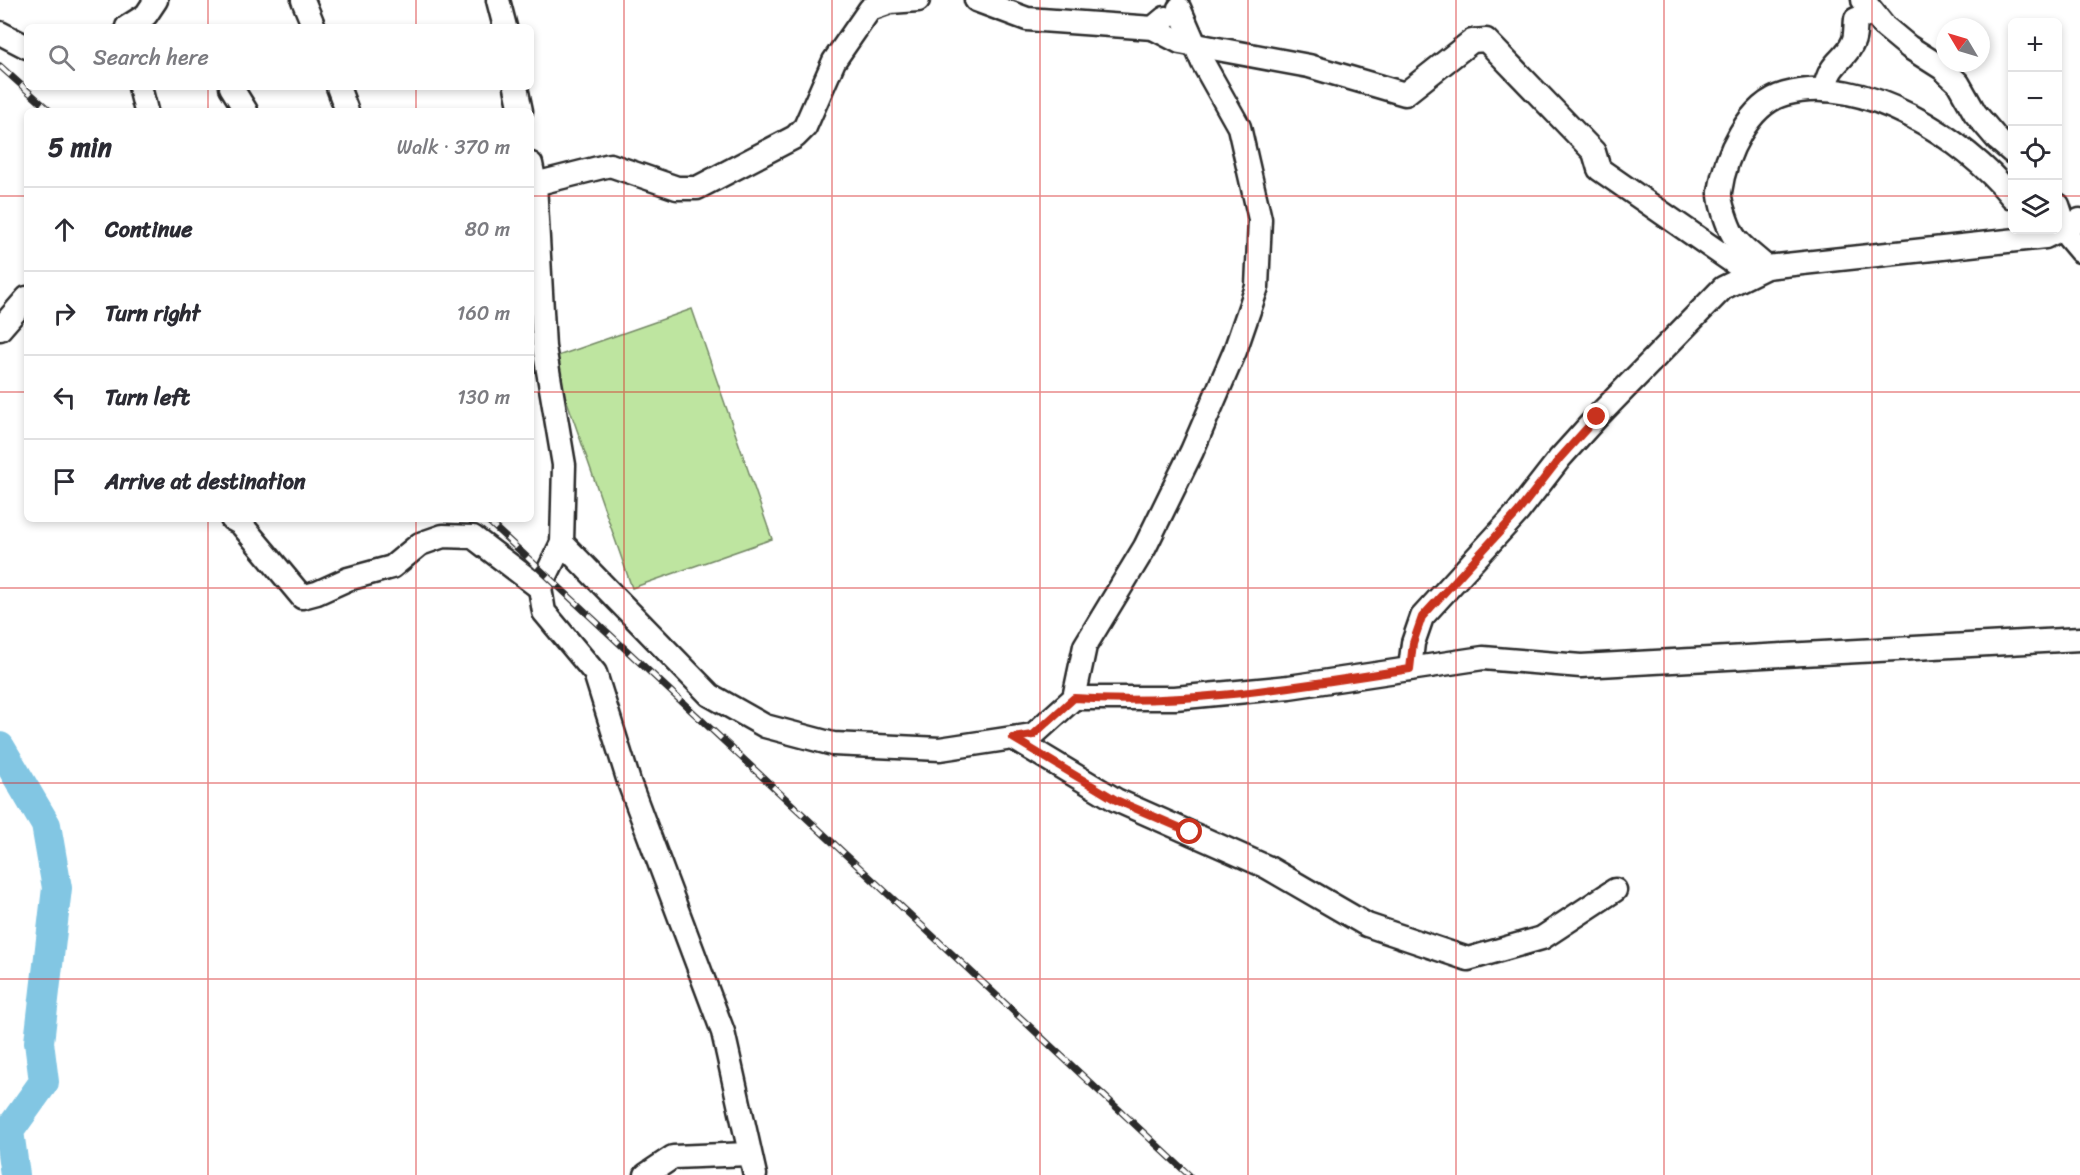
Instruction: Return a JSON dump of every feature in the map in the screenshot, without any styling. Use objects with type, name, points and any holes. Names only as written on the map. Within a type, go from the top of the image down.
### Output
[{"type":"street","points":[[303,0],[313,24]]},
{"type":"street","points":[[498,0],[503,24]]},
{"type":"street","points":[[534,187],[610,165],[677,188],[698,188],[795,137],[805,127],[834,61],[870,9],[890,2],[918,0]]},
{"type":"street","points":[[976,0],[1027,19],[1154,28],[1180,42],[1309,66],[1405,94],[1472,41],[1486,40],[1594,153],[1599,169],[1758,271]]},
{"type":"street","points":[[562,543],[710,695],[765,726],[833,744],[940,749],[1033,735],[1074,698],[1084,646],[1145,547],[1192,452],[1235,351],[1257,287],[1260,219],[1239,127],[1195,45],[1184,4],[1154,28]]},
{"type":"street","points":[[1825,90],[1826,80],[1836,61],[1853,43],[1856,19],[1868,6],[1901,41],[1942,68],[1958,83],[1975,113],[2008,148]]},
{"type":"street","points":[[133,24],[154,14]]},
{"type":"street","points":[[0,33],[24,45]]},
{"type":"street","points":[[141,90],[145,108]]},
{"type":"street","points":[[233,90],[244,108]]},
{"type":"street","points":[[339,90],[346,108]]},
{"type":"street","points":[[517,90],[520,108]]},
{"type":"street","points":[[1758,271],[1734,236],[1720,194],[1736,139],[1762,106],[1785,94],[1825,90],[1867,98],[1912,116],[1957,144],[2008,192]]},
{"type":"street","points":[[534,202],[544,347],[564,465],[562,543],[540,588],[544,612],[595,673],[630,785],[723,1032],[752,1164],[673,1157],[646,1175]]},
{"type":"street","points":[[2062,210],[2073,224],[2069,238],[2080,251]]},
{"type":"street","points":[[1410,669],[1413,643],[1422,617],[1518,512],[1560,458],[1654,357],[1723,288],[1758,271],[2035,234]]},
{"type":"street","points":[[0,329],[24,301]]},
{"type":"street","points":[[237,522],[302,597],[348,579],[392,567],[420,544],[443,536],[473,537],[540,588]]},
{"type":"street","points":[[1074,698],[1176,698],[1289,687],[1483,658],[1581,666],[2080,639]]},
{"type":"street","points":[[1013,738],[1116,800],[1267,867],[1367,925],[1468,959],[1542,938],[1615,890]]},
{"type":"green space","points":[[692,309],[772,539],[632,588],[552,358]]},
{"type":"waterway","points":[[0,747],[46,825],[57,888],[39,1042],[44,1082],[9,1131],[15,1175]]},
{"type":"railway","points":[[0,66],[24,88]]},
{"type":"railway","points":[[27,90],[47,108]]},
{"type":"railway","points":[[489,522],[1189,1175]]},
{"type":"route","points":[[1190,832],[1116,800],[1013,738],[1033,735],[1074,698],[1100,700],[1176,698],[1289,687],[1410,669],[1413,643],[1422,617],[1518,512],[1560,458],[1597,417]]}]
